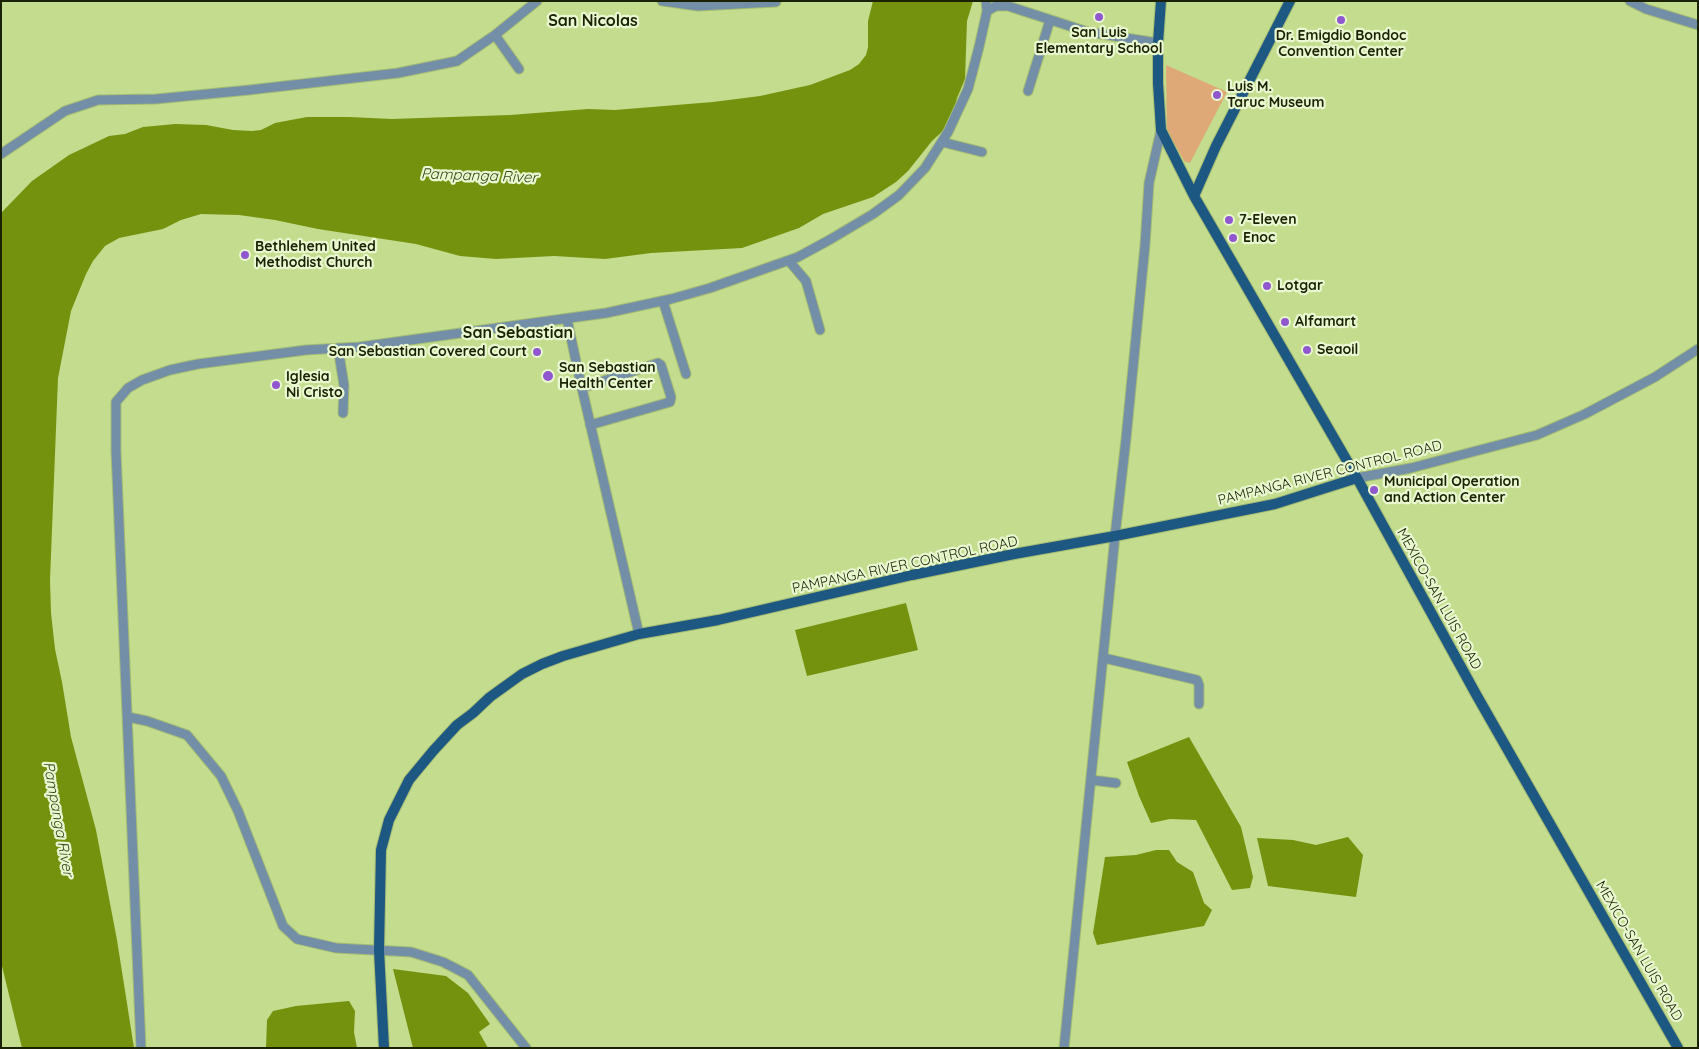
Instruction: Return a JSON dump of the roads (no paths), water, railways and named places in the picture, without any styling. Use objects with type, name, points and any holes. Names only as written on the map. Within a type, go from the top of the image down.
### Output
[{"type":"main road","points":[[1161,1],[1158,43],[1161,130]]},
{"type":"main road","points":[[1194,196],[1216,146],[1290,1]]},
{"type":"main road","name":"MEXICO-SAN LUIS ROAD","points":[[1161,130],[1194,196],[1357,478],[1477,696],[1678,1048]]},
{"type":"main road","name":"PAMPANGA RIVER CONTROL ROAD","points":[[384,1048],[379,950],[381,850],[389,820],[409,780],[457,725],[490,697],[522,674],[563,656],[602,643],[639,634],[718,620],[912,575],[1014,554],[1275,504],[1357,478]]},
{"type":"street","points":[[1,154],[65,111],[98,100],[156,99],[240,91],[398,73],[457,61],[495,35],[537,1]]},
{"type":"street","points":[[662,1],[698,6],[776,2]]},
{"type":"street","points":[[1630,1],[1647,5],[1698,25]]},
{"type":"street","points":[[141,1048],[116,451],[116,402],[128,388],[142,380],[170,370],[198,364],[287,352],[359,347],[606,313],[710,288],[789,260],[831,239],[873,214],[899,195],[925,168],[942,142],[968,89],[979,47],[986,6],[1008,6],[1088,32],[1158,43]]},
{"type":"street","points":[[1028,91],[1050,20]]},
{"type":"street","points":[[495,35],[519,69]]},
{"type":"street","points":[[1064,1048],[1126,439],[1145,245],[1149,183],[1161,130]]},
{"type":"street","points":[[942,142],[982,152]]},
{"type":"street","points":[[789,260],[806,281],[820,330]]},
{"type":"street","points":[[662,301],[686,374]]},
{"type":"street","points":[[567,318],[639,634]]},
{"type":"street","points":[[338,348],[344,386],[343,413]]},
{"type":"street","name":"PAMPANGA RIVER CONTROL ROAD","points":[[1357,478],[1411,468],[1537,435],[1584,414],[1656,377],[1698,349]]},
{"type":"street","points":[[582,388],[658,363],[671,397],[670,402],[665,404],[590,425]]},
{"type":"street","points":[[1104,658],[1197,680],[1199,685],[1199,704]]},
{"type":"street","points":[[128,717],[187,734],[221,776],[238,811],[283,926],[297,939],[336,948],[411,952],[443,962],[468,975],[526,1048]]},
{"type":"street","points":[[1091,780],[1116,783]]},
{"type":"water","name":"Pampanga River","points":[[873,1],[973,1],[967,21],[965,79],[957,98],[953,116],[946,128],[932,141],[908,171],[896,182],[873,197],[823,214],[799,228],[742,248],[651,253],[605,259],[554,256],[496,259],[460,256],[416,244],[318,229],[275,220],[239,215],[201,214],[181,220],[163,229],[119,238],[105,246],[93,261],[86,274],[71,311],[58,378],[50,580],[51,613],[55,649],[71,737],[96,830],[117,940],[134,1048],[22,1048],[1,962],[1,214],[3,211],[32,181],[69,155],[109,136],[125,134],[143,127],[175,124],[206,125],[252,131],[261,130],[275,123],[307,117],[392,119],[510,115],[588,109],[615,110],[760,96],[810,85],[850,70],[859,64],[866,55],[868,47],[868,21]]},
{"type":"water","points":[[906,603],[918,650],[807,676],[795,630]]},
{"type":"water","points":[[1189,737],[1241,827],[1253,877],[1250,888],[1232,890],[1196,820],[1170,819],[1151,823],[1139,796],[1127,762]]},
{"type":"water","points":[[1348,837],[1363,855],[1356,897],[1268,886],[1257,838],[1293,840],[1316,845]]},
{"type":"water","points":[[1156,850],[1169,850],[1177,862],[1193,872],[1204,903],[1212,910],[1204,926],[1097,945],[1093,933],[1105,857],[1136,855]]},
{"type":"water","points":[[393,969],[446,976],[468,993],[490,1024],[479,1032],[488,1048],[413,1048]]},
{"type":"water","points":[[349,1001],[355,1011],[354,1032],[357,1048],[266,1048],[267,1020],[273,1011],[296,1006]]},
{"type":"place","name":"San Luis Elementary School","points":[[1099,17]]},
{"type":"place","name":"Dr. Emigdio Bondoc Convention Center","points":[[1341,20]]},
{"type":"place","name":"Luis M. Taruc Museum","points":[[1217,95]]},
{"type":"place","name":"7-Eleven","points":[[1229,220]]},
{"type":"place","name":"Enoc","points":[[1233,238]]},
{"type":"place","name":"Bethlehem United Methodist Church","points":[[245,255]]},
{"type":"place","name":"Lotgar","points":[[1267,286]]},
{"type":"place","name":"Alfamart","points":[[1285,322]]},
{"type":"place","name":"Seaoil","points":[[1307,350]]},
{"type":"place","name":"San Sebastian Covered Court","points":[[537,352]]},
{"type":"place","name":"San Sebastian Health Center","points":[[548,376]]},
{"type":"place","name":"Iglesia Ni Cristo","points":[[276,385]]},
{"type":"place","name":"Municipal Operation and Action Center","points":[[1374,490]]},
{"type":"district","name":"San Nicolas","points":[[593,21]]},
{"type":"district","name":"San Sebastian","points":[[518,333]]}]
